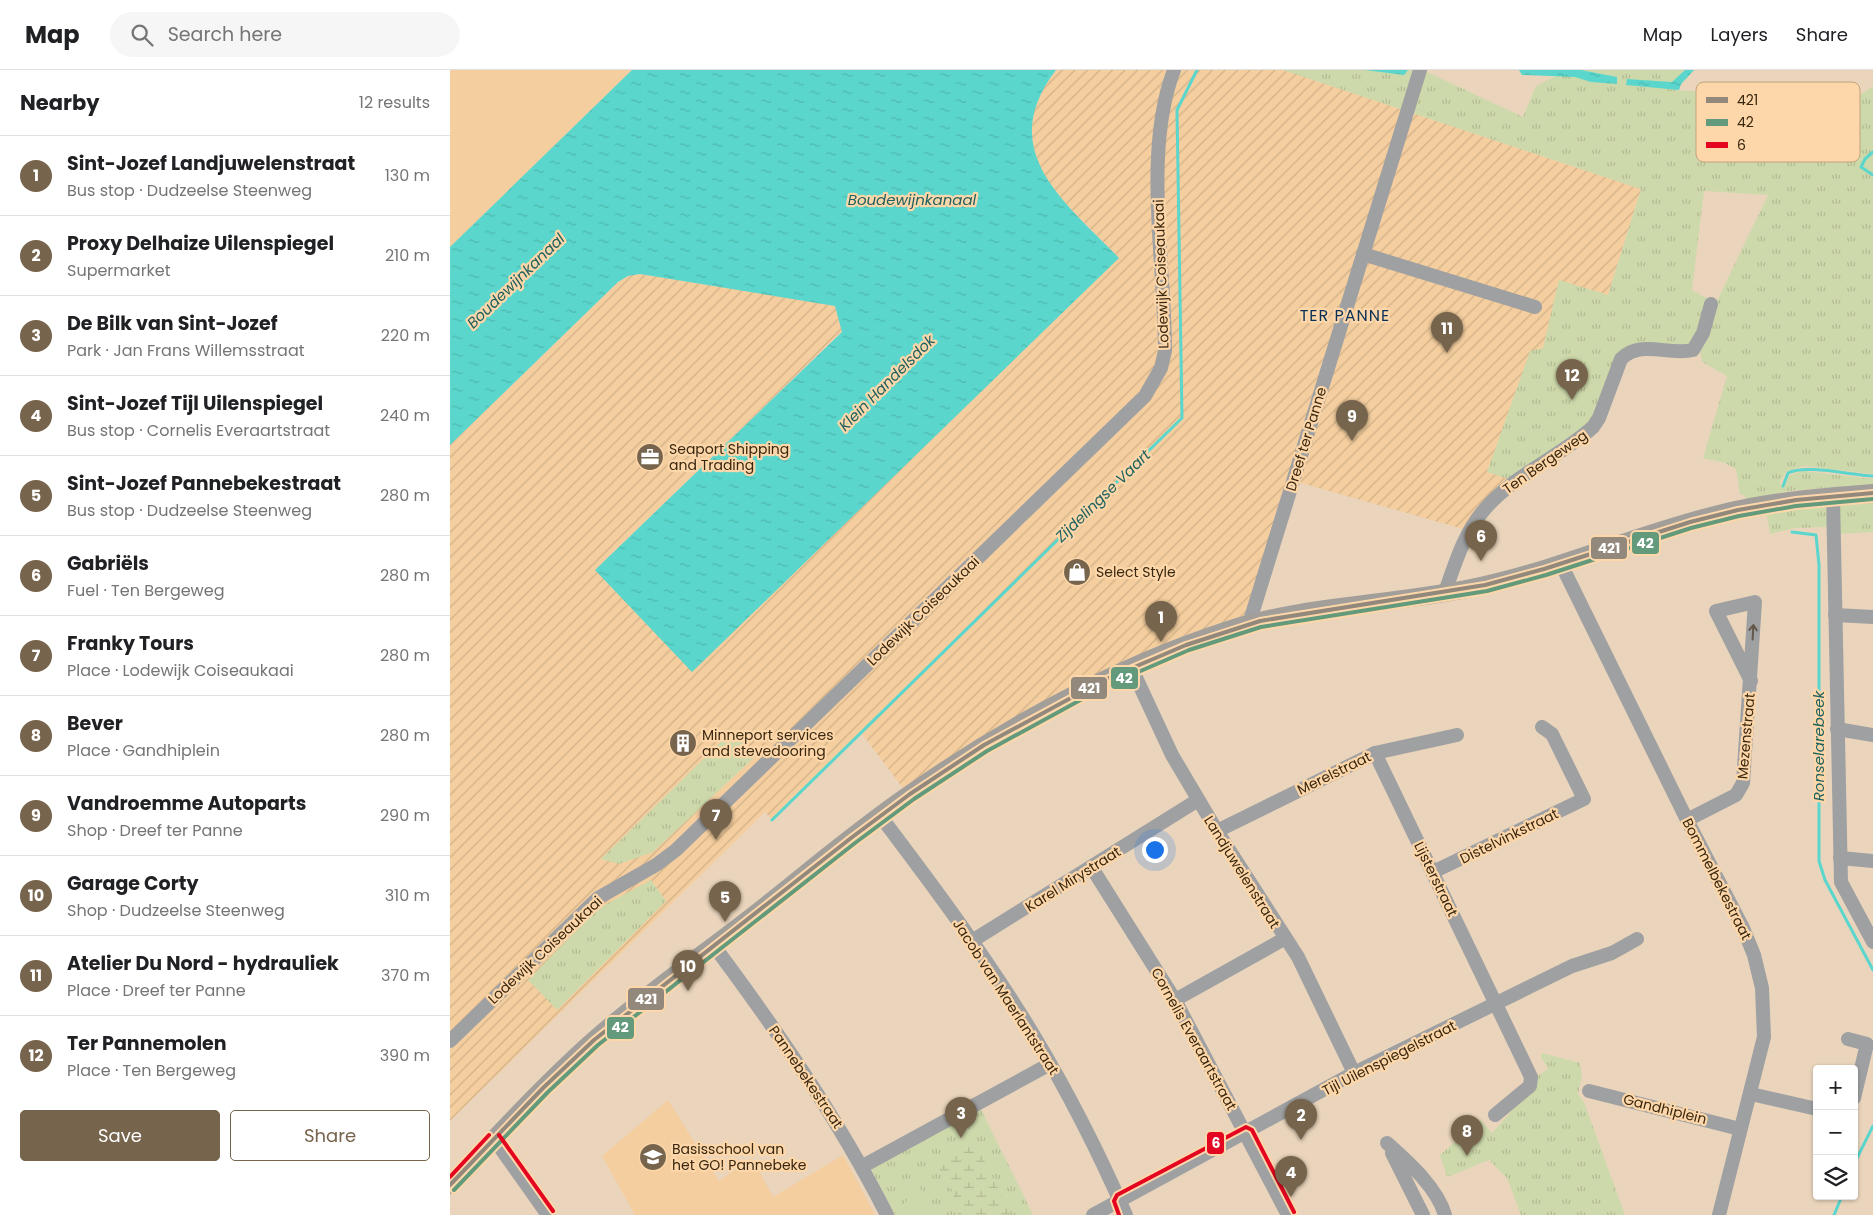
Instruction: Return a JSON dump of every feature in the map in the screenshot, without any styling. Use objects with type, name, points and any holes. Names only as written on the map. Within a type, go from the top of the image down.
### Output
[{"type":"main road","points":[[450,1185],[598,1037],[908,795],[1005,732],[1066,699],[1201,640],[1249,624],[1346,605],[1484,586],[1561,564],[1718,514],[1778,502],[1873,493]]},
{"type":"street","name":"Lodewijk Coiseaukaai","points":[[450,1041],[598,898],[656,865],[676,850],[1145,396],[1161,368],[1164,350],[1160,153],[1162,108],[1174,70]]},
{"type":"street","name":"Dreef ter Panne","points":[[1249,624],[1420,70]]},
{"type":"street","points":[[1364,254],[1535,307]]},
{"type":"street","name":"Ten Bergeweg","points":[[1445,592],[1463,542],[1483,511],[1498,496],[1593,427],[1599,418],[1621,359],[1627,353],[1638,348],[1682,352],[1693,350],[1703,333],[1711,304]]},
{"type":"street","points":[[1833,496],[1841,882],[1873,942]]},
{"type":"street","name":"Bommelbekestraat","points":[[1561,564],[1687,820],[1744,928],[1754,955],[1762,988],[1764,1037],[1719,1215]]},
{"type":"street","name":"Mezenstraat","points":[[1687,820],[1736,796],[1743,783],[1752,671],[1755,602],[1716,610],[1751,681]]},
{"type":"street","points":[[1835,614],[1873,617]]},
{"type":"street","name":"Landjuwelenstraat","points":[[1132,669],[1172,755],[1284,939],[1298,957],[1354,1073]]},
{"type":"street","name":"Distelvinkstraat","points":[[1433,872],[1584,799],[1552,734],[1542,727]]},
{"type":"street","points":[[1838,729],[1873,735]]},
{"type":"street","name":"Merelstraat","points":[[1217,831],[1375,753],[1457,735]]},
{"type":"street","name":"Lijsterstraat","points":[[1375,753],[1498,1004]]},
{"type":"street","name":"Karel Mirystraat","points":[[972,941],[1092,868],[1198,800]]},
{"type":"street","name":"Jacob van Maerlantstraat","points":[[881,817],[972,941],[1050,1064],[1094,1145],[1126,1215]]},
{"type":"street","points":[[1840,858],[1873,861]]},
{"type":"street","name":"Cornelis Everaartstraat","points":[[1092,868],[1175,1000],[1288,1215]]},
{"type":"street","points":[[1175,1000],[1284,939]]},
{"type":"street","name":"Tijl Uilenspiegelstraat","points":[[1093,1215],[1354,1073],[1498,1004],[1572,966],[1612,953],[1637,939]]},
{"type":"street","name":"Pannebekestraat","points":[[714,946],[766,1017],[863,1166],[887,1215]]},
{"type":"street","points":[[1495,1115],[1530,1086],[1531,1076],[1498,1004]]},
{"type":"street","points":[[1848,1040],[1868,1044],[1858,1083]]},
{"type":"street","points":[[863,1166],[1050,1064]]},
{"type":"street","name":"Gandhiplein","points":[[1589,1091],[1740,1129]]},
{"type":"street","points":[[1751,1094],[1813,1108]]},
{"type":"street","points":[[494,1139],[548,1215]]},
{"type":"street","points":[[1423,1215],[1387,1143],[1404,1158],[1434,1193],[1442,1205],[1445,1215]]},
{"type":"shaded area","points":[[450,70],[632,70],[450,247]]},
{"type":"shaded area","points":[[1056,70],[1283,70],[1641,189],[1608,295],[1559,281],[1543,348],[1487,471],[1517,482],[1470,531],[1294,481],[1251,617],[1199,635],[1180,638],[1146,652],[908,795],[862,734],[906,689],[772,820],[765,812],[450,1121],[450,445],[618,282],[628,276],[640,274],[835,305],[842,331],[595,570],[1119,258],[1064,202],[1046,179],[1034,155],[1031,132],[1034,110],[1043,87]]},
{"type":"shaded area","name":"Basisschool van het GO! Pannebeke","points":[[668,1100],[719,1181],[752,1158],[773,1197],[843,1155],[875,1215],[635,1215],[602,1156]]},
{"type":"green space","points":[[1283,70],[1423,70],[1523,117],[1536,86],[1568,70],[1694,70],[1676,90],[1696,91],[1696,162],[1860,162],[1860,95],[1873,86],[1873,474],[1803,466],[1786,472],[1780,482],[1781,487],[1785,486],[1789,475],[1804,471],[1873,479],[1873,485],[1797,490],[1746,499],[1744,495],[1740,495],[1736,469],[1725,463],[1703,458],[1727,376],[1702,362],[1699,343],[1627,353],[1599,418],[1517,482],[1487,472],[1530,351],[1543,348],[1559,280],[1608,295],[1641,189]],"holes":[[[1704,191],[1768,195],[1716,303],[1692,290]]]},
{"type":"green space","points":[[1873,499],[1873,532],[1837,534],[1837,507],[1846,501]]},
{"type":"green space","points":[[1819,503],[1826,508],[1828,527],[1795,528],[1770,534],[1766,511]]},
{"type":"green space","points":[[732,731],[757,755],[653,852],[619,864],[601,859]]},
{"type":"green space","points":[[651,880],[666,901],[557,1010],[528,980],[597,909]]},
{"type":"green space","points":[[1542,1053],[1580,1063],[1582,1075],[1578,1094],[1584,1102],[1625,1215],[1521,1215],[1507,1178],[1489,1160],[1447,1177],[1440,1155],[1481,1120],[1492,1133],[1531,1089],[1538,1075],[1548,1069],[1541,1057]]},
{"type":"green space","points":[[981,1109],[1033,1215],[895,1215],[870,1167]]},
{"type":"green space","points":[[974,1139],[1011,1215],[958,1215],[952,1190],[935,1162]]},
{"type":"green space","points":[[1609,1180],[1614,1183],[1604,1215],[1597,1214]]},
{"type":"green space","points":[[917,1187],[926,1193],[936,1212],[929,1215],[911,1215],[905,1203]]},
{"type":"water","name":"Boudewijnkanaal","points":[[632,70],[1056,70],[1039,99],[1032,126],[1034,150],[1044,173],[1059,195],[1119,258],[692,672],[595,570],[842,332],[835,306],[640,274],[628,276],[618,282],[450,445],[450,247]]},
{"type":"water","points":[[1365,70],[1408,70],[1404,75]]},
{"type":"water","points":[[1519,70],[1581,70],[1617,77],[1617,84],[1591,82],[1575,77],[1522,75]]},
{"type":"water","points":[[1685,70],[1694,70],[1681,84],[1679,90],[1626,85],[1627,79],[1672,82]]},
{"type":"waterway","name":"Zijdelingse Vaart","points":[[772,820],[1182,418],[1177,110],[1197,70]]},
{"type":"waterway","name":"Ronselarebeek","points":[[1873,152],[1865,159],[1861,167],[1873,175]]},
{"type":"waterway","name":"Ronselarebeek","points":[[1783,486],[1788,473],[1796,471],[1817,470],[1873,476]]},
{"type":"waterway","name":"Ronselarebeek","points":[[1792,532],[1816,535],[1819,565],[1819,861],[1825,880],[1873,970]]},
{"type":"waterway","points":[[1858,1156],[1873,1126]]},
{"type":"waterway","points":[[1834,1215],[1840,1200]]},
{"type":"transit line","name":"421","points":[[450,1185],[543,1088],[594,1040],[851,838],[910,794],[984,745],[1104,680],[1186,645],[1260,621],[1485,585],[1544,569],[1690,522],[1738,510],[1796,500],[1873,493]]},
{"type":"transit line","name":"42","points":[[454,1190],[548,1092],[598,1045],[855,843],[914,799],[987,751],[1106,686],[1189,650],[1261,627],[1487,591],[1546,575],[1691,528],[1739,516],[1796,506],[1873,499]]},
{"type":"transit line","name":"6","points":[[1119,1215],[1114,1201],[1117,1195],[1246,1127],[1252,1130],[1294,1212]]},
{"type":"transit line","name":"6","points":[[450,1177],[489,1135]]},
{"type":"transit line","name":"6","points":[[499,1135],[553,1211]]},
{"type":"place","name":"Atelier Du Nord - hydrauliek","points":[[1447,353]]},
{"type":"place","name":"Ter Pannemolen","points":[[1572,400]]},
{"type":"place","name":"Vandroemme Autoparts","points":[[1352,441]]},
{"type":"place","name":"Seaport Shipping and Trading","points":[[650,457]]},
{"type":"place","name":"Gabriëls","points":[[1481,561]]},
{"type":"place","name":"Select Style","points":[[1077,572]]},
{"type":"place","name":"Sint-Jozef Landjuwelenstraat","points":[[1161,642]]},
{"type":"place","name":"Minneport services and stevedooring","points":[[683,743]]},
{"type":"place","name":"Franky Tours","points":[[716,840]]},
{"type":"place","name":"Sint-Jozef Pannebekestraat","points":[[725,922]]},
{"type":"place","name":"Garage Corty","points":[[688,991]]},
{"type":"place","name":"De Bilk van Sint-Jozef","points":[[961,1138]]},
{"type":"place","name":"Proxy Delhaize Uilenspiegel","points":[[1301,1140]]},
{"type":"place","name":"Bever","points":[[1467,1156]]},
{"type":"place","name":"Basisschool van het GO! Pannebeke","points":[[653,1157]]},
{"type":"place","name":"Sint-Jozef Tijl Uilenspiegel","points":[[1291,1197]]},
{"type":"district","name":"TER PANNE","points":[[1345,315]]},
{"type":"water label","name":"Klein Handelsdok","points":[[887,383]]}]
